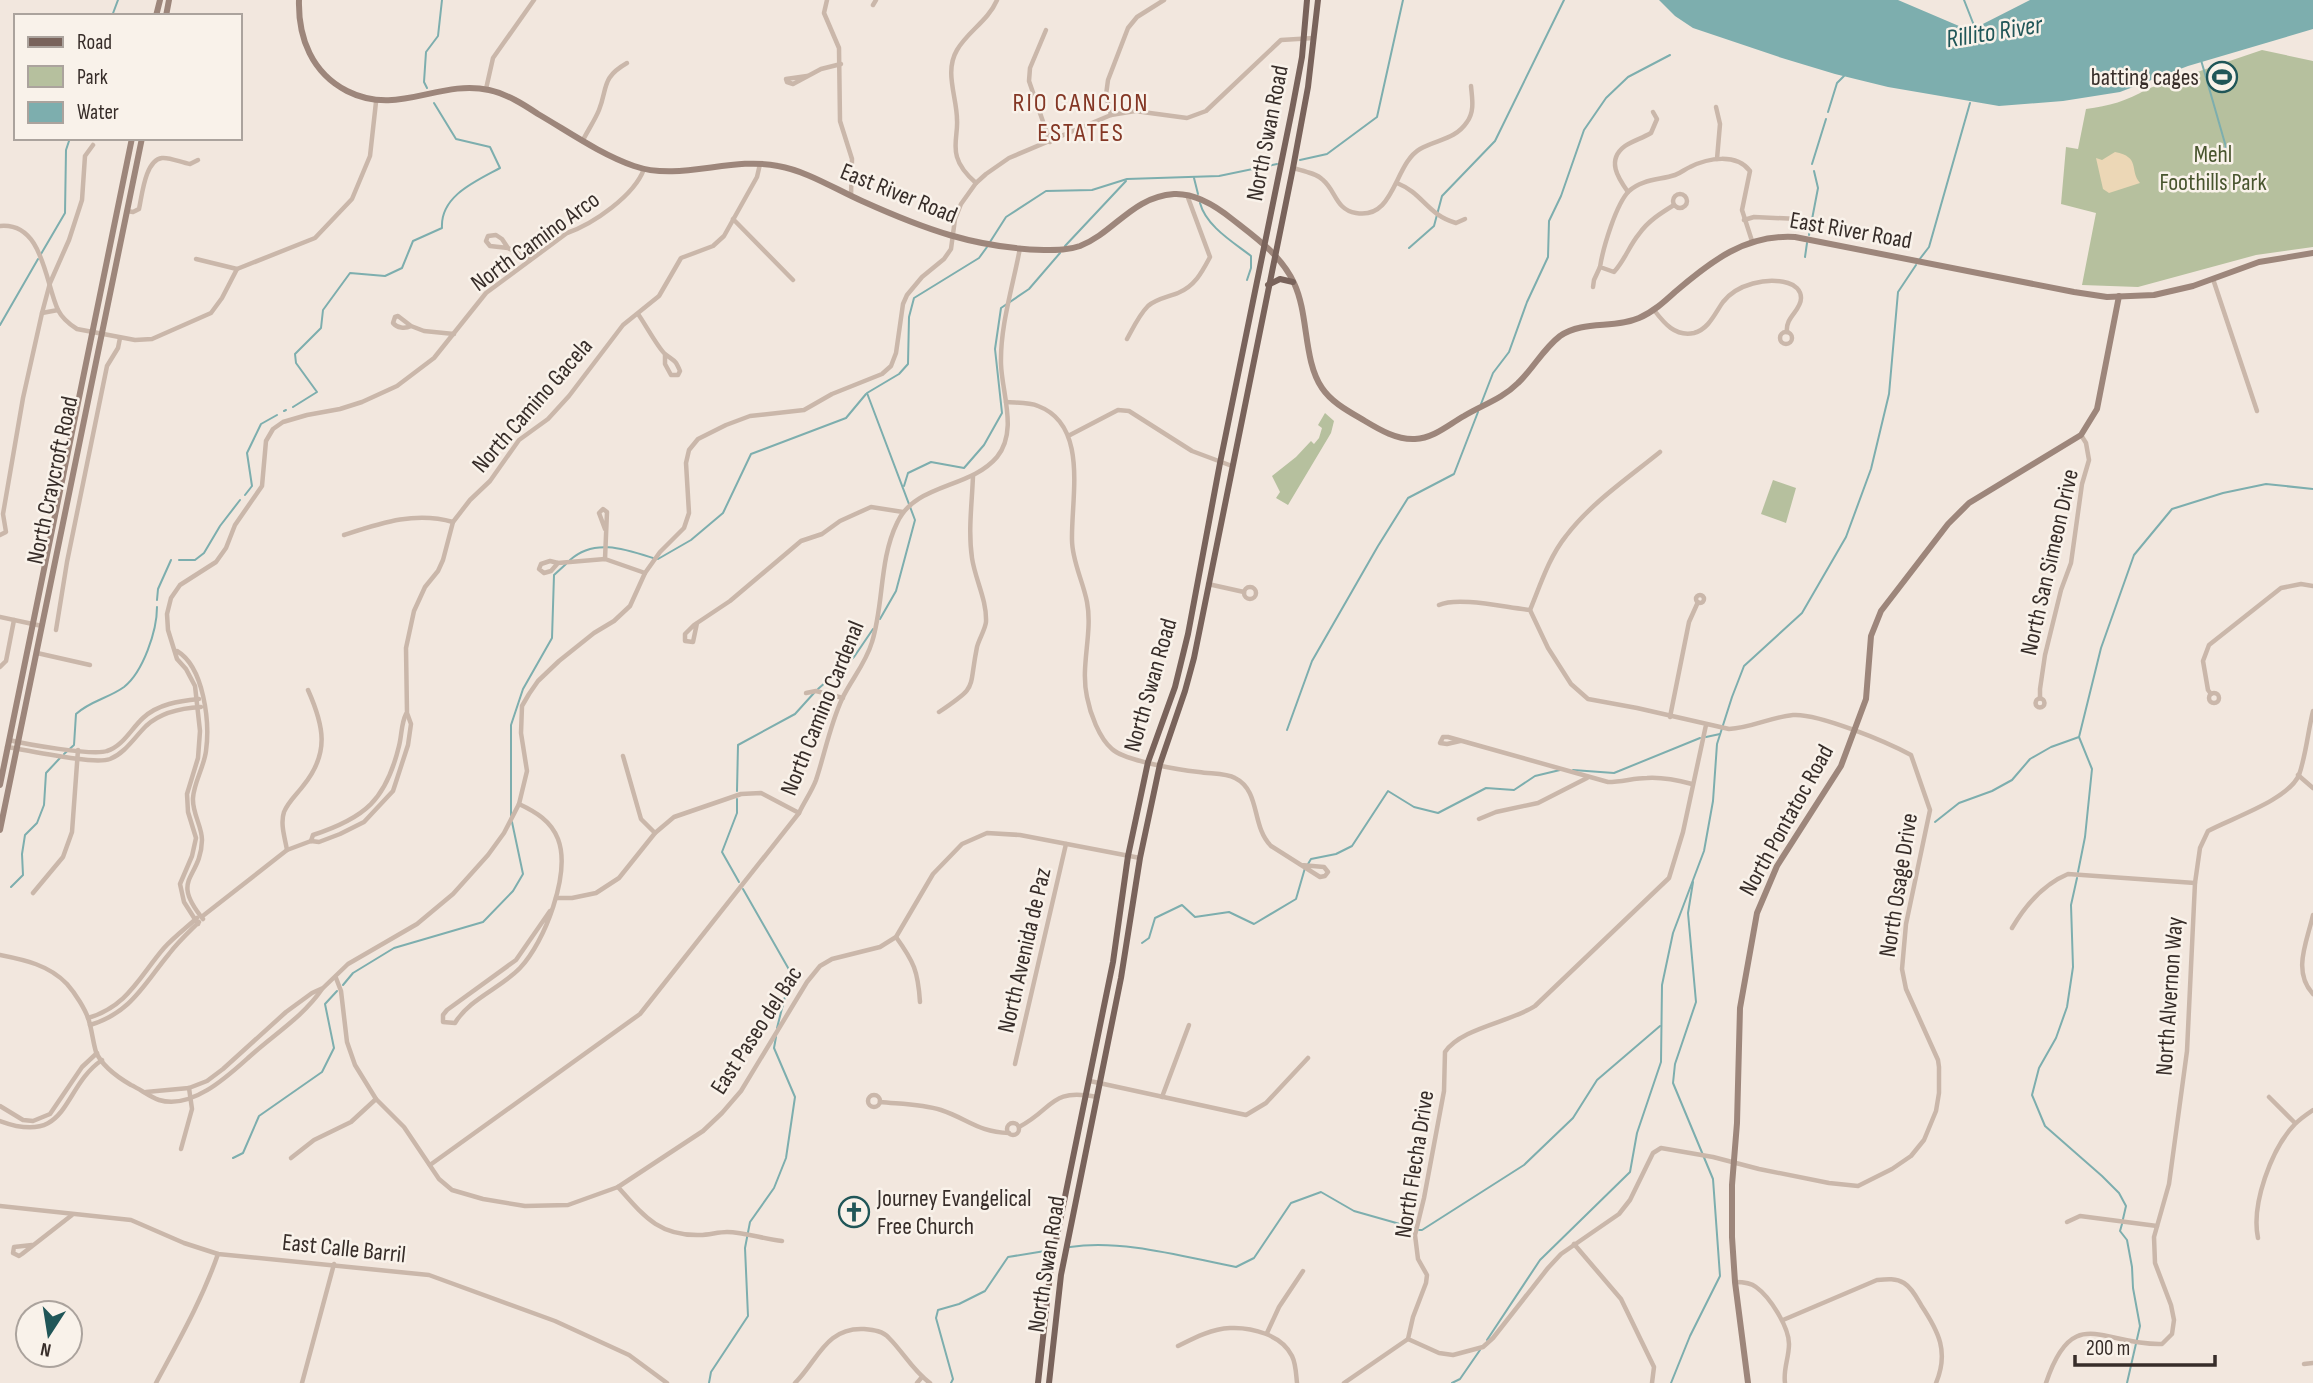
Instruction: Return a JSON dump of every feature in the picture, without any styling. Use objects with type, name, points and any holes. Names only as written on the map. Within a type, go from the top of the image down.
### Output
[{"type":"main road","name":"North Swan Road","points":[[1038,1383],[1051,1265],[1113,962],[1128,856],[1148,762],[1175,687],[1188,634],[1292,110],[1307,0]]},
{"type":"main road","name":"North Swan Road","points":[[1049,1383],[1061,1275],[1121,978],[1140,858],[1160,764],[1188,678],[1208,584],[1293,168],[1308,87],[1318,0]]},
{"type":"main road","points":[[1268,285],[1280,279],[1293,282]]},
{"type":"street","points":[[196,259],[237,269],[315,237],[352,199],[370,156],[376,102],[338,86],[313,62],[301,29],[299,0]]},
{"type":"street","points":[[486,89],[493,58],[534,0]]},
{"type":"street","points":[[827,0],[824,13],[839,48],[841,64],[839,121],[852,159],[851,196]]},
{"type":"street","points":[[976,183],[961,166],[957,155],[957,116],[951,80],[952,64],[960,46],[985,20],[997,0]]},
{"type":"street","points":[[1111,115],[1106,95],[1108,79],[1128,28],[1137,17],[1164,0]]},
{"type":"street","points":[[1046,30],[1030,68],[1029,80],[1050,142]]},
{"type":"street","points":[[0,955],[42,965],[58,975],[70,987],[88,1018],[97,1053],[102,1060],[127,1082],[159,1100],[191,1098],[230,1075],[293,1020],[348,964],[417,924],[453,894],[488,855],[504,833],[519,804],[527,771],[521,733],[522,706],[538,681],[559,661],[630,606],[645,573],[660,552],[684,528],[689,513],[686,463],[689,450],[698,439],[750,416],[804,410],[832,394],[882,374],[891,366],[897,354],[903,304],[907,295],[922,277],[944,259],[951,248],[957,211],[976,183],[1000,162],[1111,115],[1135,111],[1187,118],[1206,111],[1281,40],[1315,38]]},
{"type":"street","points":[[583,140],[599,113],[604,86],[609,78],[627,63]]},
{"type":"street","points":[[807,76],[841,64]]},
{"type":"street","points":[[1293,168],[1321,177],[1336,201],[1345,209],[1355,214],[1375,211],[1384,204],[1412,155],[1422,148],[1450,138],[1468,121],[1472,110],[1471,86]]},
{"type":"street","name":"East River Road","points":[[376,102],[451,90],[486,89],[513,99],[619,160],[644,169],[686,170],[760,164],[783,167],[917,226],[952,237],[1020,248],[1074,248],[1152,199],[1186,194],[1223,212],[1265,245],[1282,264],[1293,282],[1304,316],[1316,377],[1321,387],[1352,414],[1387,433],[1409,439],[1432,435],[1504,395],[1526,375],[1551,344],[1568,331],[1628,322],[1654,310],[1713,261],[1752,241],[1795,237],[2074,292],[2119,296],[2154,295],[2213,279],[2259,262],[2313,253]]},
{"type":"street","points":[[1716,107],[1720,124],[1717,159]]},
{"type":"street","points":[[1628,192],[1614,166],[1617,155],[1625,146],[1651,133],[1657,119],[1653,112]]},
{"type":"street","name":"North Craycroft Road","points":[[0,785],[132,140]]},
{"type":"street","name":"North Craycroft Road","points":[[1,825],[142,140]]},
{"type":"street","points":[[0,535],[6,532],[1,516],[42,313],[50,283],[69,240],[82,200],[85,156],[93,145]]},
{"type":"street","points":[[127,211],[139,209],[144,181],[156,161],[162,158],[192,164],[198,160]]},
{"type":"street","points":[[1593,287],[1618,210],[1628,192],[1641,183],[1676,175],[1692,166],[1717,159],[1737,160],[1745,164],[1750,171],[1750,177],[1742,199],[1742,210],[1752,241]]},
{"type":"street","name":"North Camino Gacela","points":[[88,1018],[117,1005],[134,988],[166,946],[287,850],[350,831],[365,822],[393,792],[408,745],[411,724],[407,713],[406,649],[414,611],[425,587],[443,560],[453,522],[470,500],[491,481],[519,440],[548,419],[566,399],[623,325],[659,296],[681,258],[713,246],[724,236],[757,177],[760,164]]},
{"type":"street","name":"North Camino Arco","points":[[202,917],[189,900],[186,886],[202,839],[192,797],[206,749],[201,685],[192,665],[184,655],[176,651],[168,630],[167,614],[171,598],[180,586],[215,562],[226,548],[235,525],[261,486],[267,441],[272,429],[283,422],[360,402],[397,386],[434,358],[486,293],[567,233],[581,228],[605,212],[637,182],[644,169]]},
{"type":"street","points":[[1396,183],[1410,189],[1435,215],[1455,223],[1465,219]]},
{"type":"street","points":[[1127,339],[1150,304],[1182,292],[1200,276],[1210,257],[1186,194]]},
{"type":"street","points":[[1600,267],[1614,272],[1623,262],[1638,234],[1654,217],[1674,205]]},
{"type":"street","points":[[1744,220],[1754,216],[1798,219]]},
{"type":"street","points":[[733,219],[793,280]]},
{"type":"street","points":[[0,226],[11,226],[26,234],[36,245],[58,310],[70,324],[77,329],[135,341],[152,339],[211,313],[237,269]]},
{"type":"street","points":[[508,248],[496,235],[488,236],[487,244],[508,248],[530,260]]},
{"type":"street","points":[[697,623],[730,601],[802,541],[822,534],[840,521],[872,507],[903,512],[928,494],[973,476],[999,455],[1008,424],[1001,365],[1002,342],[1020,248]]},
{"type":"street","points":[[2213,279],[2257,411]]},
{"type":"street","points":[[1654,310],[1670,328],[1692,333],[1706,327],[1726,299],[1744,287],[1777,281],[1793,284],[1802,296],[1800,304],[1787,321],[1787,332]]},
{"type":"street","name":"North Pontatoc Road","points":[[1748,1383],[1735,1282],[1732,1237],[1733,1163],[1738,1112],[1740,1008],[1757,913],[1769,882],[1809,815],[1832,783],[1855,732],[1866,699],[1872,631],[1881,611],[1948,524],[1969,503],[2081,435],[2097,408],[2119,296]]},
{"type":"street","points":[[42,313],[58,310]]},
{"type":"street","points":[[638,314],[665,354],[672,357],[678,366],[678,375],[671,375],[665,364],[665,354]]},
{"type":"street","points":[[411,326],[432,333],[454,334]]},
{"type":"street","name":"North Craycroft Road","points":[[56,630],[107,366],[118,348],[120,338]]},
{"type":"street","points":[[1006,402],[1037,405],[1051,413],[1069,435],[1075,489],[1072,542],[1087,602],[1087,696],[1102,735],[1112,750],[1126,757],[1186,771],[1234,777],[1247,786],[1253,800],[1259,831],[1264,839],[1271,846],[1301,865],[1320,877],[1328,872],[1324,867],[1301,865]]},
{"type":"street","points":[[1069,435],[1118,410],[1129,411],[1192,451],[1232,466]]},
{"type":"street","name":"North San Simeon Drive","points":[[2040,698],[2045,654],[2062,586],[2071,563],[2082,484],[2090,460],[2081,435]]},
{"type":"street","points":[[1660,452],[1591,509],[1565,537],[1542,579],[1530,610],[1548,649],[1571,684],[1588,699],[1729,729],[1796,715],[1855,732]]},
{"type":"street","points":[[939,712],[971,688],[978,645],[986,624],[972,558],[970,530],[973,476]]},
{"type":"street","name":"North Camino Cardenal","points":[[430,1165],[640,1014],[799,813],[815,782],[843,698],[873,641],[887,552],[903,512]]},
{"type":"street","points":[[344,536],[400,518],[434,517],[453,522]]},
{"type":"street","points":[[605,529],[605,559]]},
{"type":"street","points":[[558,563],[605,559],[645,573]]},
{"type":"street","points":[[1208,584],[1244,592]]},
{"type":"street","points":[[2211,694],[2203,661],[2209,645],[2281,588],[2301,584],[2313,586]]},
{"type":"street","points":[[1439,605],[1447,601],[1460,601],[1530,610]]},
{"type":"street","points":[[1670,717],[1689,622],[1698,602]]},
{"type":"street","points":[[0,617],[42,626]]},
{"type":"street","points":[[0,667],[6,661],[14,620]]},
{"type":"street","points":[[37,653],[90,665]]},
{"type":"street","points":[[287,850],[282,825],[284,813],[314,771],[322,741],[320,717],[308,690]]},
{"type":"street","points":[[806,693],[816,691],[843,698]]},
{"type":"street","points":[[18,746],[101,753],[116,746],[153,711],[165,705],[200,699]]},
{"type":"street","points":[[8,743],[102,761],[121,753],[157,718],[168,712],[201,706]]},
{"type":"street","name":"North Camino Arco","points":[[196,922],[184,902],[180,884],[192,856],[196,838],[188,812],[187,794],[200,747],[201,706]]},
{"type":"street","points":[[2313,711],[2298,775],[2313,788]]},
{"type":"street","name":"North Flecha Drive","points":[[1408,1339],[1426,1283],[1427,1275],[1418,1259],[1415,1235],[1444,1091],[1445,1052],[1457,1041],[1483,1027],[1535,1006],[1669,878],[1681,840],[1706,725]]},
{"type":"street","name":"North Osage Drive","points":[[1733,1163],[1829,1183],[1858,1186],[1911,1156],[1929,1131],[1936,1111],[1939,1093],[1938,1060],[1906,989],[1902,969],[1906,924],[1930,810],[1911,755],[1885,741],[1855,732]]},
{"type":"street","points":[[1460,741],[1608,782],[1645,778],[1670,779],[1692,784]]},
{"type":"street","points":[[33,893],[63,858],[72,832],[78,750]]},
{"type":"street","points":[[623,756],[641,819],[655,833]]},
{"type":"street","name":"North Alvernon Way","points":[[2046,1383],[2056,1357],[2073,1337],[2091,1334],[2148,1345],[2162,1344],[2172,1334],[2174,1320],[2155,1263],[2154,1237],[2169,1184],[2186,1051],[2195,883],[2200,848],[2208,831],[2286,792],[2298,775]]},
{"type":"street","points":[[1479,820],[1511,808],[1538,803],[1588,778]]},
{"type":"street","points":[[556,898],[573,898],[596,893],[619,878],[655,833],[674,817],[741,794],[761,793],[799,813]]},
{"type":"street","points":[[519,804],[546,820],[557,837],[562,855],[556,898],[516,960],[447,1010],[443,1014],[443,1022],[455,1023],[469,1007],[522,966],[540,941],[549,922],[550,911]]},
{"type":"street","points":[[920,1002],[919,976],[911,957],[896,937],[933,874],[962,844],[987,833],[1020,835],[1140,858]]},
{"type":"street","name":"North Avenida de Paz","points":[[1015,1064],[1066,844]]},
{"type":"street","points":[[2012,928],[2038,894],[2054,880],[2068,874],[2195,883]]},
{"type":"street","points":[[2313,915],[2301,971],[2306,986],[2313,993]]},
{"type":"street","name":"North Camino Gacela","points":[[90,1025],[121,1011],[196,922]]},
{"type":"street","name":"East Paseo del Bac","points":[[336,977],[341,991],[347,1042],[355,1065],[376,1100],[404,1127],[439,1180],[453,1190],[483,1199],[525,1206],[568,1205],[618,1187],[703,1131],[741,1091],[807,982],[820,966],[832,959],[880,947],[896,937]]},
{"type":"street","points":[[146,972],[150,978]]},
{"type":"street","points":[[146,1092],[189,1088],[206,1081],[286,1012],[323,988]]},
{"type":"street","points":[[1162,1097],[1189,1025]]},
{"type":"street","points":[[0,1106],[23,1120],[33,1121],[50,1114],[82,1067],[97,1053]]},
{"type":"street","points":[[1090,1081],[1247,1115],[1266,1103],[1308,1058]]},
{"type":"street","points":[[0,1121],[22,1128],[38,1126],[58,1118],[84,1077],[102,1060]]},
{"type":"street","points":[[181,1149],[192,1109],[189,1088]]},
{"type":"street","points":[[880,1102],[938,1109],[987,1130],[1017,1134],[1019,1127],[1032,1121],[1050,1102],[1062,1095],[1077,1093],[1097,1097]]},
{"type":"street","points":[[2269,1097],[2295,1123]]},
{"type":"street","points":[[291,1158],[314,1140],[351,1122],[376,1100]]},
{"type":"street","points":[[2258,1238],[2255,1223],[2262,1188],[2271,1162],[2295,1123],[2313,1110]]},
{"type":"street","points":[[1008,1131],[1012,1123],[1019,1127]]},
{"type":"street","points":[[1344,1383],[1408,1339],[1439,1353],[1453,1355],[1483,1347],[1548,1268],[1574,1244],[1619,1214],[1630,1200],[1653,1153],[1661,1148],[1733,1163]]},
{"type":"street","points":[[618,1187],[649,1222],[663,1228],[683,1234],[729,1232],[782,1241]]},
{"type":"street","name":"East Calle Barril","points":[[0,1206],[131,1220],[184,1243],[218,1254],[429,1275],[555,1321],[629,1354],[667,1383]]},
{"type":"street","points":[[32,1245],[73,1214]]},
{"type":"street","points":[[2067,1222],[2080,1216],[2157,1226]]},
{"type":"street","points":[[1574,1244],[1621,1299],[1654,1367],[1652,1383]]},
{"type":"street","points":[[156,1383],[194,1316],[218,1254]]},
{"type":"street","points":[[302,1383],[334,1264]]},
{"type":"street","points":[[1267,1333],[1279,1307],[1303,1271]]},
{"type":"street","points":[[1783,1320],[1877,1280],[1892,1279],[1903,1282],[1931,1320],[1942,1344],[1940,1372],[1936,1383]]},
{"type":"street","points":[[1735,1282],[1756,1287],[1783,1320],[1789,1343],[1785,1383]]},
{"type":"street","points":[[1178,1346],[1209,1332],[1231,1328],[1267,1333],[1282,1343],[1292,1355],[1297,1383]]},
{"type":"street","points":[[795,1383],[835,1334],[855,1329],[873,1330],[886,1335],[930,1383]]},
{"type":"street","points":[[2304,1364],[2313,1363]]},
{"type":"street","points":[[917,1383],[922,1377]]},
{"type":"green space","name":"Mehl Foothills Park","points":[[2262,50],[2313,61],[2313,247],[2256,255],[2138,287],[2082,285],[2096,213],[2061,204],[2066,147],[2078,149],[2086,109],[2118,102],[2147,89]]},
{"type":"green space","points":[[1325,413],[1334,421],[1331,433],[1288,505],[1276,498],[1280,492],[1272,476],[1311,441],[1314,444],[1319,438],[1322,428],[1318,425]]},
{"type":"green space","points":[[1773,480],[1796,488],[1786,523],[1761,514]]},
{"type":"sand","points":[[2115,152],[2128,157],[2140,183],[2109,193],[2103,189],[2096,158],[2102,160]]},
{"type":"water","name":"Rillito River","points":[[1659,0],[1898,0],[1959,26],[1975,28],[2030,0],[2313,0],[2313,29],[2188,66],[2120,92],[2063,101],[1999,106],[1888,87],[1782,58],[1693,28],[1675,16]]},
{"type":"waterway","points":[[113,14],[118,0]]},
{"type":"waterway","points":[[427,88],[424,82],[426,52],[438,36],[442,0]]},
{"type":"waterway","points":[[1300,160],[1327,154],[1377,117],[1403,0]]},
{"type":"waterway","points":[[1409,248],[1434,226],[1442,196],[1495,141],[1564,0]]},
{"type":"waterway","name":"Rillito River","points":[[1964,0],[1975,28]]},
{"type":"waterway","points":[[1481,404],[1493,373],[1509,352],[1527,302],[1548,257],[1549,221],[1561,196],[1584,130],[1606,98],[1628,77],[1670,55]]},
{"type":"waterway","points":[[2201,60],[2226,147],[2212,157]]},
{"type":"waterway","points":[[1828,112],[1837,83],[1844,76]]},
{"type":"waterway","points":[[293,407],[317,392],[296,363],[295,354],[321,328],[323,310],[350,273],[385,276],[402,268],[413,241],[442,228],[443,217],[453,198],[471,184],[500,168],[490,147],[456,139],[434,103]]},
{"type":"waterway","points":[[1919,260],[1929,247],[1970,103]]},
{"type":"waterway","points":[[1812,164],[1826,119]]},
{"type":"waterway","points":[[41,254],[65,213],[66,150],[69,140]]},
{"type":"waterway","points":[[990,242],[1006,217],[1046,191],[1092,190],[1127,179],[1219,176],[1277,164]]},
{"type":"waterway","points":[[1809,235],[1818,188],[1814,171]]},
{"type":"waterway","points":[[1194,178],[1198,194]]},
{"type":"waterway","points":[[1065,246],[1126,181]]},
{"type":"waterway","points":[[1200,203],[1214,226],[1251,256],[1247,280]]},
{"type":"waterway","points":[[1805,257],[1807,243]]},
{"type":"waterway","points":[[880,619],[896,591],[915,520],[867,393],[899,374],[908,364],[909,317],[914,298],[979,258],[987,247]]},
{"type":"waterway","points":[[904,486],[908,473],[931,462],[964,468],[984,445],[1002,413],[995,349],[1001,308],[1029,289],[1060,253]]},
{"type":"waterway","points":[[0,325],[38,259]]},
{"type":"waterway","points":[[1487,1340],[1540,1260],[1630,1172],[1637,1133],[1661,1062],[1662,985],[1673,933],[1704,851],[1713,801],[1717,744],[1744,666],[1802,613],[1846,537],[1871,469],[1889,394],[1898,292],[1916,265]]},
{"type":"waterway","points":[[658,559],[691,540],[723,513],[751,454],[846,418],[866,394]]},
{"type":"waterway","points":[[1287,730],[1312,661],[1378,546],[1408,498],[1454,474],[1478,412]]},
{"type":"waterway","points":[[245,495],[252,486],[247,453],[261,424],[277,415]]},
{"type":"waterway","points":[[2078,872],[2085,837],[2092,769],[2079,737],[2101,648],[2134,555],[2172,509],[2223,493],[2266,484],[2313,489]]},
{"type":"waterway","points":[[179,560],[195,560],[204,553],[240,500]]},
{"type":"waterway","points":[[570,560],[579,553],[599,547],[621,549],[653,558]]},
{"type":"waterway","points":[[157,600],[158,589],[171,560]]},
{"type":"waterway","points":[[511,817],[511,725],[523,689],[552,638],[554,575],[566,564]]},
{"type":"waterway","points":[[64,754],[74,745],[76,714],[124,687],[137,672],[152,639],[157,607]]},
{"type":"waterway","points":[[818,689],[854,657],[873,629]]},
{"type":"waterway","points":[[737,791],[738,745],[795,714],[814,693]]},
{"type":"waterway","points":[[1706,737],[1720,734]]},
{"type":"waterway","points":[[1935,822],[1959,803],[1992,791],[2012,780],[2030,759],[2051,747],[2079,737]]},
{"type":"waterway","points":[[1573,770],[1614,773],[1700,738]]},
{"type":"waterway","points":[[11,887],[23,875],[25,835],[37,823],[44,805],[46,773],[60,758]]},
{"type":"waterway","points":[[1308,864],[1311,859],[1336,854],[1352,846],[1388,791],[1414,807],[1438,813],[1486,788],[1514,790],[1535,776],[1560,770]]},
{"type":"waterway","points":[[737,799],[737,813],[722,852],[739,882]]},
{"type":"waterway","points":[[343,985],[353,973],[394,948],[483,922],[513,891],[523,874],[512,822]]},
{"type":"waterway","points":[[1142,943],[1149,938],[1155,918],[1182,905],[1195,917],[1229,912],[1254,924],[1296,899],[1305,868]]},
{"type":"waterway","points":[[2077,878],[2071,905],[2073,967],[2067,1007],[2056,1038],[2039,1068],[2032,1095],[2045,1126],[2119,1193],[2126,1206],[2123,1219]]},
{"type":"waterway","points":[[1671,1383],[1690,1336],[1720,1276],[1713,1179],[1673,1083],[1675,1064],[1696,1002],[1688,913],[1693,882]]},
{"type":"waterway","points":[[743,889],[791,973],[777,1028]]},
{"type":"waterway","points":[[233,1158],[243,1153],[259,1116],[322,1072],[334,1048],[325,1004],[337,991]]},
{"type":"waterway","points":[[1419,1230],[1524,1165],[1573,1118],[1597,1080],[1660,1026]]},
{"type":"waterway","points":[[709,1383],[711,1372],[748,1316],[745,1248],[750,1222],[774,1188],[786,1158],[795,1097],[774,1048],[776,1037]]},
{"type":"waterway","points":[[1070,1247],[1132,1247],[1236,1267],[1254,1258],[1291,1203],[1321,1192],[1354,1211],[1414,1228]]},
{"type":"waterway","points":[[2122,1224],[2120,1231],[2127,1240],[2140,1326],[2127,1383]]},
{"type":"waterway","points":[[951,1383],[953,1379],[936,1318],[938,1310],[959,1304],[985,1291],[1008,1257],[1051,1250]]},
{"type":"waterway","points":[[1452,1383],[1460,1379],[1480,1350]]},
{"type":"place","name":"batting cages","points":[[2222,77]]},
{"type":"place","name":"Journey Evangelical Free Church","points":[[854,1212]]},
{"type":"district","name":"RIO CANCION ESTATES","points":[[1081,117]]}]
